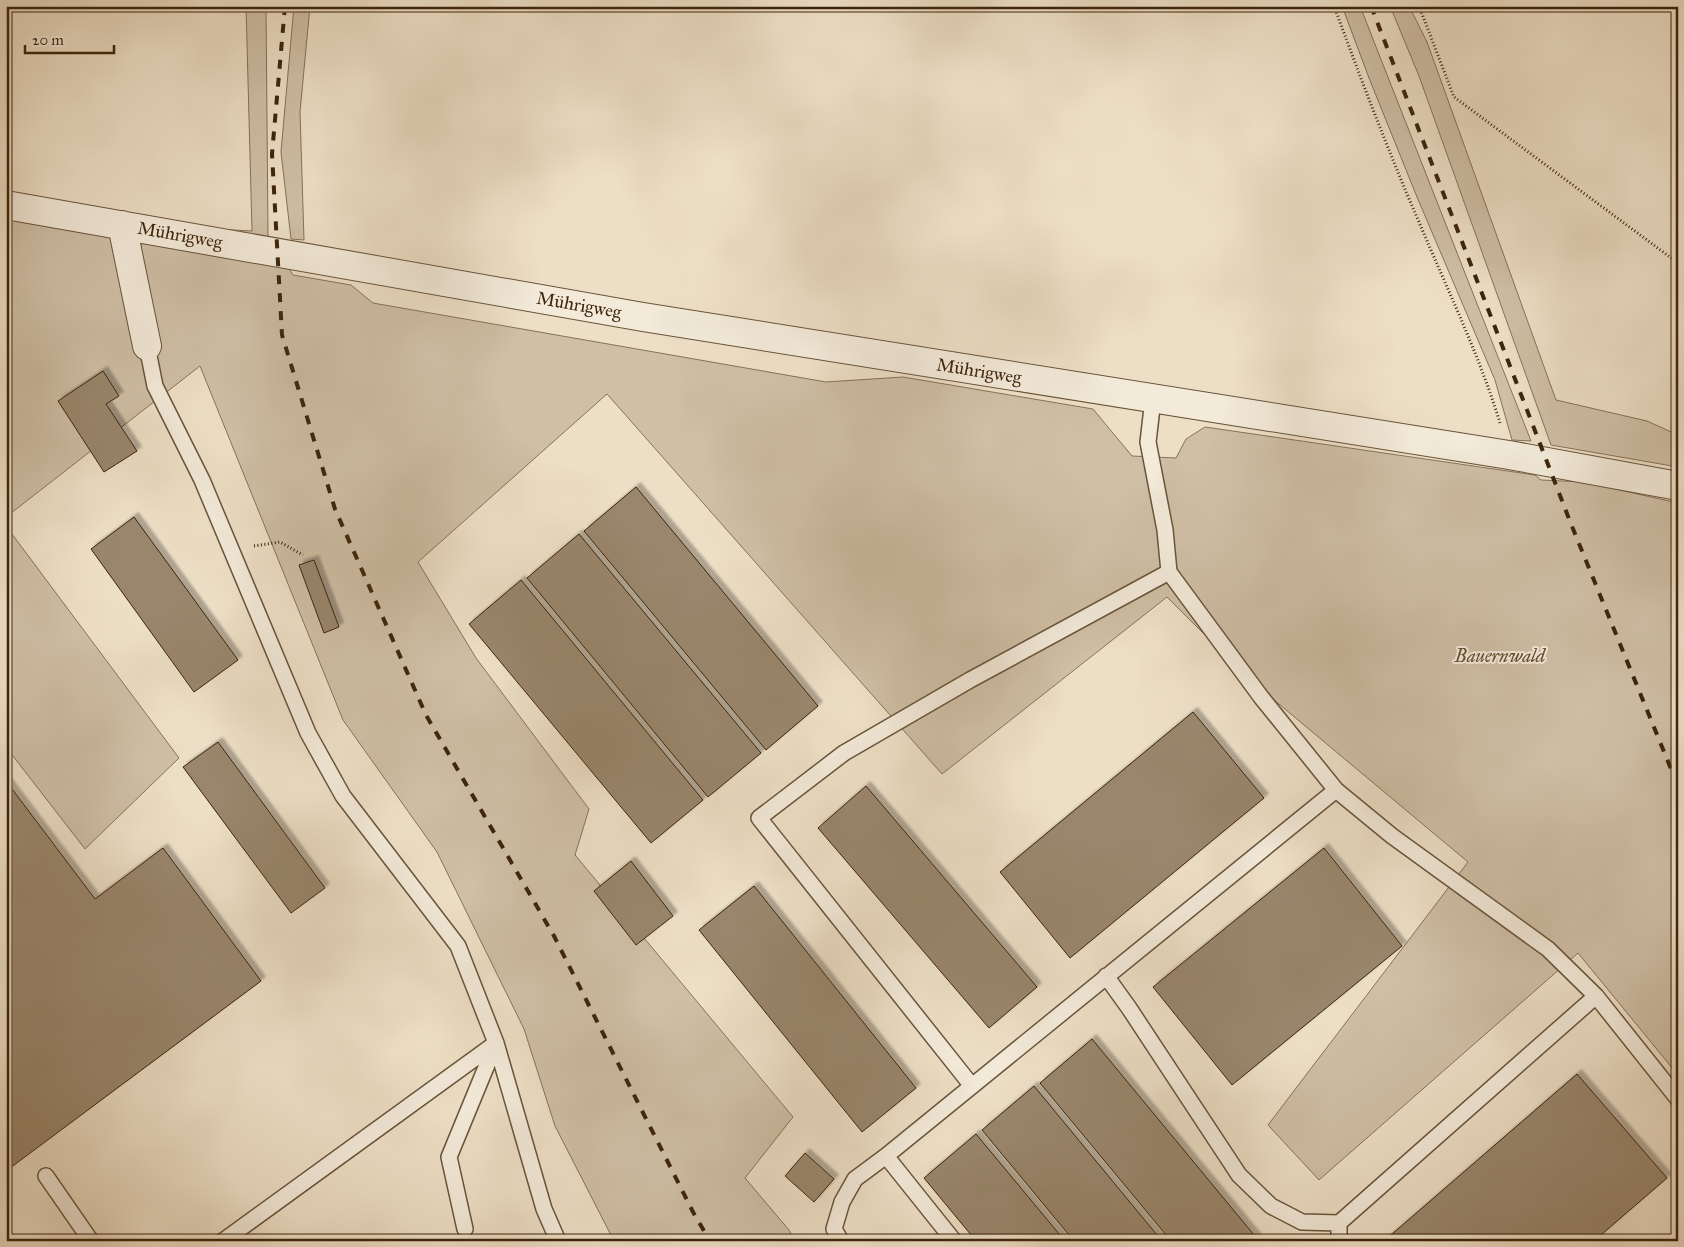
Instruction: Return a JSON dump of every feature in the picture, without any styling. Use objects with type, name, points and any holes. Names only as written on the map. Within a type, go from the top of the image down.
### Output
[{"type":"street","name":"Mührigweg","points":[[6,205],[643,316],[1509,455],[1678,486]]},
{"type":"street","points":[[122,225],[147,346]]},
{"type":"lane","points":[[147,346],[156,386],[202,480],[308,733],[343,796],[458,946],[496,1043],[544,1209],[558,1241]]},
{"type":"lane","points":[[1153,399],[1148,442],[1166,530],[1169,572],[1261,698],[1336,790],[1392,836],[1548,949],[1596,996],[1678,1099]]},
{"type":"lane","points":[[972,1086],[759,818],[844,753],[970,680],[1169,572]]},
{"type":"lane","points":[[841,1241],[834,1229],[842,1202],[855,1179],[886,1156],[1336,790]]},
{"type":"lane","points":[[1106,976],[1239,1175],[1271,1206],[1302,1222],[1340,1223],[1596,996]]},
{"type":"lane","points":[[465,1229],[449,1157],[496,1043]]},
{"type":"lane","points":[[223,1241],[496,1043]]},
{"type":"lane","points":[[886,1156],[954,1241]]},
{"type":"lane","points":[[46,1176],[90,1241]]},
{"type":"lane","points":[[1339,1241],[1340,1223]]},
{"type":"path","points":[[1334,6],[1363,85],[1407,194],[1488,383],[1509,455]]},
{"type":"path","points":[[1418,6],[1454,97],[1678,263]]},
{"type":"path","points":[[231,550],[280,542],[303,555]]},
{"type":"green space","name":"Bauernwald","points":[[246,6],[266,6],[268,235],[293,275],[351,285],[373,303],[826,382],[903,377],[1093,409],[1132,456],[1176,458],[1186,439],[1205,427],[1535,475],[1541,480],[1584,482],[1678,503],[1678,1077],[1578,953],[1319,1180],[1268,1125],[1468,862],[1249,679],[1167,597],[942,774],[607,394],[418,562],[476,658],[589,809],[575,855],[793,1117],[745,1178],[789,1230],[795,1241],[614,1241],[555,1126],[524,1029],[437,852],[343,720],[200,366],[6,517],[6,218],[252,231]]},
{"type":"green space","points":[[294,6],[310,6],[300,112],[304,240],[291,239],[281,152]]},
{"type":"green space","points":[[1342,6],[1360,6],[1531,441],[1512,440],[1495,380],[1417,197]]},
{"type":"green space","points":[[1390,6],[1409,6],[1427,42],[1556,400],[1647,421],[1678,435],[1678,467],[1551,445],[1419,76]]},
{"type":"green space","points":[[6,526],[179,758],[85,849],[6,747]]},
{"type":"building","points":[[103,371],[119,396],[106,404],[137,451],[104,472],[58,401]]},
{"type":"building","points":[[636,487],[818,706],[766,750],[584,531]]},
{"type":"building","points":[[134,517],[238,660],[194,692],[91,549]]},
{"type":"building","points":[[579,534],[761,753],[708,797],[527,578]]},
{"type":"building","points":[[314,560],[339,627],[324,633],[299,565]]},
{"type":"building","points":[[521,580],[703,800],[651,843],[469,624]]},
{"type":"building","points":[[1193,712],[1264,798],[1070,958],[1000,872]]},
{"type":"building","points":[[218,742],[325,888],[291,913],[183,767]]},
{"type":"building","points":[[6,781],[95,899],[163,848],[261,981],[6,1171]]},
{"type":"building","points":[[866,786],[1037,987],[989,1028],[818,828]]},
{"type":"building","points":[[1324,848],[1402,946],[1232,1085],[1153,987]]},
{"type":"building","points":[[631,861],[673,916],[636,945],[594,891]]},
{"type":"building","points":[[754,886],[916,1088],[862,1132],[699,930]]},
{"type":"building","points":[[1092,1039],[1259,1241],[1171,1241],[1040,1083]]},
{"type":"building","points":[[1577,1074],[1667,1178],[1594,1241],[1384,1241]]},
{"type":"building","points":[[1034,1086],[1162,1241],[1074,1241],[982,1130]]},
{"type":"building","points":[[976,1134],[1065,1241],[976,1241],[924,1178]]},
{"type":"building","points":[[805,1153],[834,1179],[814,1202],[785,1176]]},
{"type":"railway","points":[[285,6],[272,154],[282,335],[335,509],[426,715],[554,936],[693,1212],[710,1241]]},
{"type":"railway","points":[[1371,6],[1571,524],[1678,786]]}]
